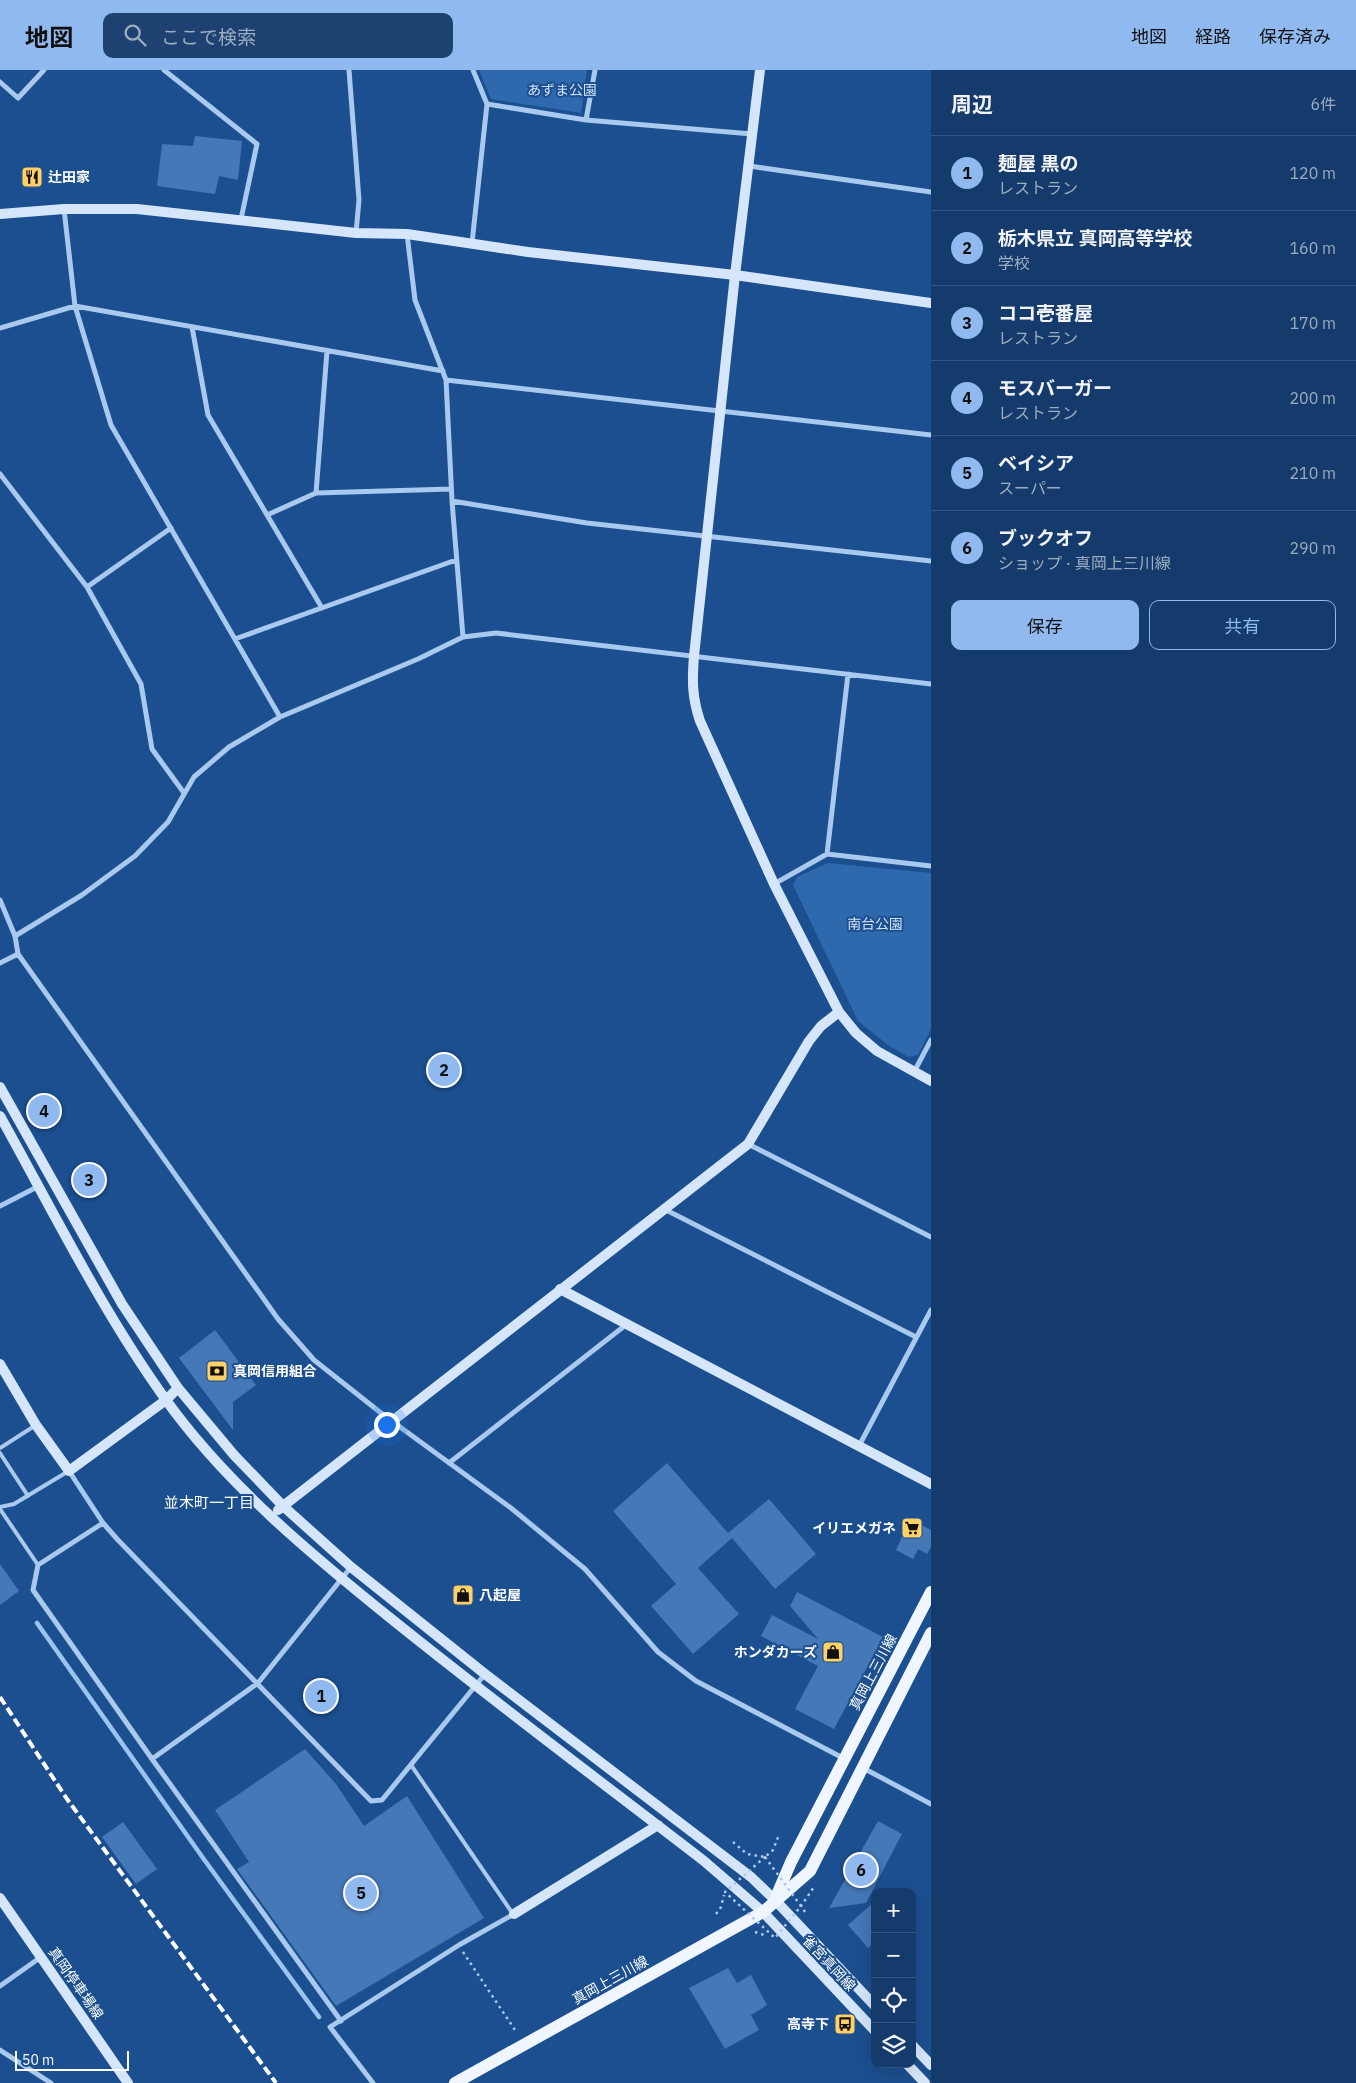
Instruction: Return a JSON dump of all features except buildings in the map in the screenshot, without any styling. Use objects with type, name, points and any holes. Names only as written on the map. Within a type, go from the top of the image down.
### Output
[{"type":"main road","name":"真岡上三川線","points":[[775,1900],[791,1862],[931,1592]]},
{"type":"main road","name":"真岡上三川線","points":[[455,2083],[764,1912],[810,1870],[931,1633]]},
{"type":"street","points":[[0,82],[18,98],[44,70]]},
{"type":"street","points":[[164,70],[257,144],[242,219]]},
{"type":"street","points":[[349,70],[359,200],[356,233]]},
{"type":"street","points":[[472,243],[487,104],[473,70]]},
{"type":"street","points":[[586,120],[595,70]]},
{"type":"street","points":[[760,70],[735,275],[694,656],[692,688],[694,702],[700,721],[774,884],[839,1012],[856,1033],[877,1051],[931,1081]]},
{"type":"street","points":[[487,104],[586,120],[752,134]]},
{"type":"street","points":[[749,166],[931,192]]},
{"type":"street","points":[[64,209],[75,306],[111,425],[280,717]]},
{"type":"street","points":[[0,214],[64,209],[137,209],[356,233],[407,234],[528,252],[735,275],[931,302]]},
{"type":"street","points":[[407,234],[415,300],[446,380],[451,489],[463,637]]},
{"type":"street","points":[[0,328],[75,306],[443,371]]},
{"type":"street","points":[[192,327],[208,415],[322,608]]},
{"type":"street","points":[[316,494],[327,351]]},
{"type":"street","points":[[446,380],[931,435]]},
{"type":"street","points":[[0,474],[87,587],[141,684],[152,749],[184,793]]},
{"type":"street","points":[[266,515],[316,494],[451,489]]},
{"type":"street","points":[[452,501],[587,523],[931,561]]},
{"type":"street","points":[[87,587],[171,528]]},
{"type":"street","points":[[235,639],[456,560]]},
{"type":"street","points":[[15,936],[82,895],[135,856],[168,822],[194,778],[229,748],[280,717],[418,659],[463,637],[496,633],[931,684]]},
{"type":"street","points":[[827,854],[848,674]]},
{"type":"street","points":[[774,884],[827,854],[931,866]]},
{"type":"street","points":[[0,900],[15,936],[18,954],[278,1319],[314,1360],[381,1413],[511,1508],[585,1569],[658,1652],[696,1682],[844,1758]]},
{"type":"street","points":[[0,963],[18,954]]},
{"type":"street","points":[[271,1516],[748,1144],[809,1040],[821,1026],[839,1012]]},
{"type":"street","points":[[914,1072],[931,1040]]},
{"type":"street","name":"雀宮真岡線","points":[[0,1087],[122,1304],[178,1388],[234,1456],[283,1506],[351,1567],[485,1674],[752,1878],[871,2002]]},
{"type":"street","name":"雀宮真岡線","points":[[0,1116],[107,1310],[166,1400],[227,1472],[271,1516],[341,1578],[475,1686],[704,1861],[764,1912],[871,2027]]},
{"type":"street","points":[[748,1144],[931,1238]]},
{"type":"street","points":[[0,1206],[39,1186]]},
{"type":"street","points":[[664,1208],[916,1337]]},
{"type":"street","points":[[560,1289],[931,1484]]},
{"type":"street","points":[[859,1447],[931,1310]]},
{"type":"street","points":[[449,1463],[627,1324]]},
{"type":"street","points":[[0,1364],[36,1424],[69,1470],[102,1523],[145,1570],[258,1683],[371,1801],[382,1800],[485,1674]]},
{"type":"street","points":[[69,1470],[166,1400],[178,1388]]},
{"type":"street","points":[[102,1523],[38,1565],[33,1590],[152,1759],[341,2020]]},
{"type":"street","points":[[152,1759],[258,1683],[351,1567]]},
{"type":"street","points":[[862,1768],[931,1804]]},
{"type":"street","points":[[372,2083],[330,2026],[459,1945],[514,1914],[658,1825]]},
{"type":"street","name":"真岡停車場線","points":[[0,1898],[128,2083]]},
{"type":"street","points":[[0,1986],[41,1957]]},
{"type":"street","points":[[916,2049],[931,2065]]},
{"type":"street","points":[[0,2050],[51,2083]]},
{"type":"street","points":[[911,2068],[925,2083]]},
{"type":"lane","points":[[0,1448],[36,1424]]},
{"type":"lane","points":[[0,1453],[28,1496]]},
{"type":"lane","points":[[38,1565],[0,1508],[14,1504],[69,1470]]},
{"type":"lane","points":[[411,1765],[514,1914]]},
{"type":"path","points":[[716,1914],[721,1906],[725,1892],[773,1850],[779,1835]]},
{"type":"path","points":[[733,1842],[747,1854],[765,1858],[806,1914]]},
{"type":"path","points":[[719,1887],[775,1938],[816,1884]]},
{"type":"path","points":[[459,1945],[525,2044]]},
{"type":"green space","name":"あずま公園","points":[[479,70],[587,70],[581,113],[491,99]]},
{"type":"green space","name":"南台公園","points":[[828,863],[931,873],[931,1029],[918,1055],[908,1057],[888,1045],[858,1021],[793,885],[797,877]]},
{"type":"waterway","points":[[37,1623],[203,1858],[319,2017]]},
{"type":"railway","points":[[0,1697],[67,1799],[276,2083]]},
{"type":"place","name":"辻田家","points":[[32,177]]},
{"type":"place","name":"栃木県立 真岡高等学校","points":[[444,1070]]},
{"type":"place","name":"モスバーガー","points":[[44,1111]]},
{"type":"place","name":"ココ壱番屋","points":[[89,1180]]},
{"type":"place","name":"真岡信用組合","points":[[217,1371]]},
{"type":"place","name":"イリエメガネ","points":[[912,1528]]},
{"type":"place","name":"八起屋","points":[[463,1595]]},
{"type":"place","name":"ホンダカーズ","points":[[833,1652]]},
{"type":"place","name":"麺屋 黒の","points":[[321,1696]]},
{"type":"place","name":"ブックオフ","points":[[861,1870]]},
{"type":"place","name":"ベイシア","points":[[361,1893]]},
{"type":"place","name":"高寺下","points":[[845,2024]]},
{"type":"district","name":"並木町一丁目","points":[[209,1502]]}]
